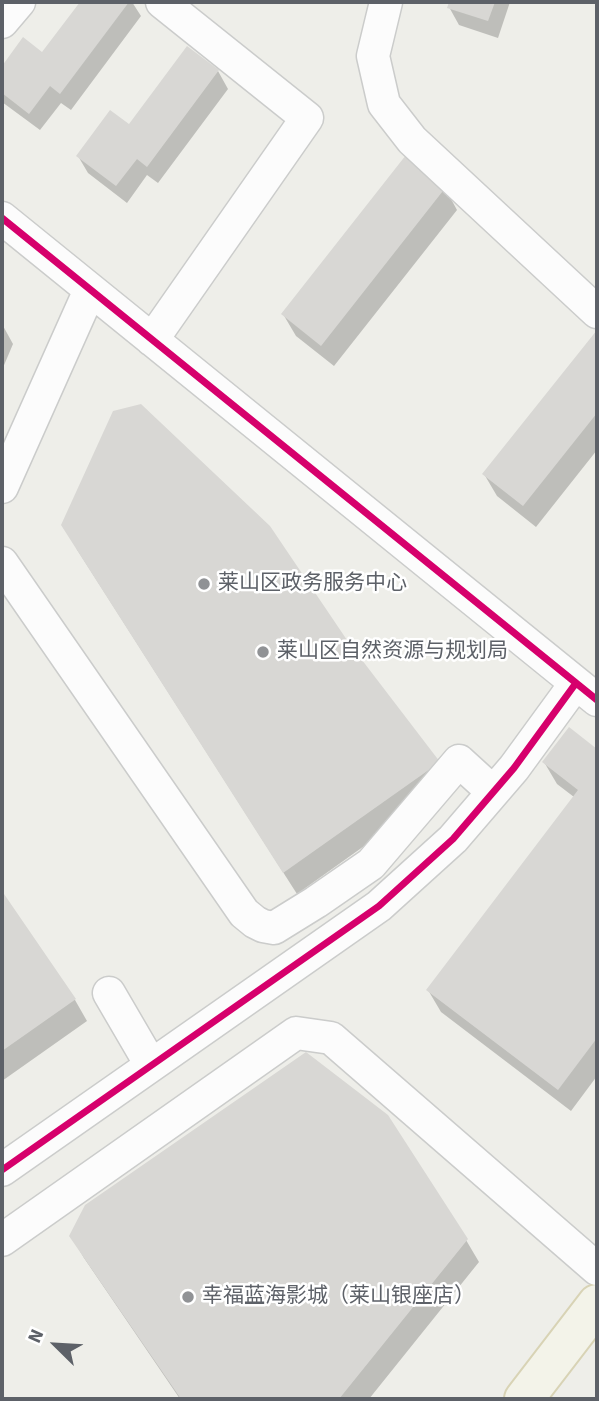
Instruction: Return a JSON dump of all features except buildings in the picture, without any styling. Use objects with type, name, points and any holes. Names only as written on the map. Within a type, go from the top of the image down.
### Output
[{"type":"main road","points":[[524,1399],[597,1304]]},
{"type":"street","points":[[2,22],[19,2]]},
{"type":"street","points":[[152,340],[307,118],[162,2]]},
{"type":"street","points":[[386,2],[373,56],[384,104],[412,140],[597,312]]},
{"type":"street","points":[[2,218],[587,691],[514,768],[453,839],[379,906],[2,1170]]},
{"type":"street","points":[[2,487],[90,290]]},
{"type":"street","points":[[2,563],[244,913],[263,926],[274,928],[370,864],[459,761],[493,792]]},
{"type":"street","points":[[109,993],[151,1065]]},
{"type":"street","points":[[2,1240],[296,1033],[331,1038],[597,1269]]},
{"type":"cycle path","points":[[2,218],[597,700]]},
{"type":"cycle path","points":[[2,1170],[379,906],[453,839],[514,768],[576,683]]},
{"type":"place","name":"莱山区政务服务中心","points":[[204,584]]},
{"type":"place","name":"莱山区自然资源与规划局","points":[[263,652]]},
{"type":"place","name":"幸福蓝海影城（莱山银座店）","points":[[188,1297]]}]
